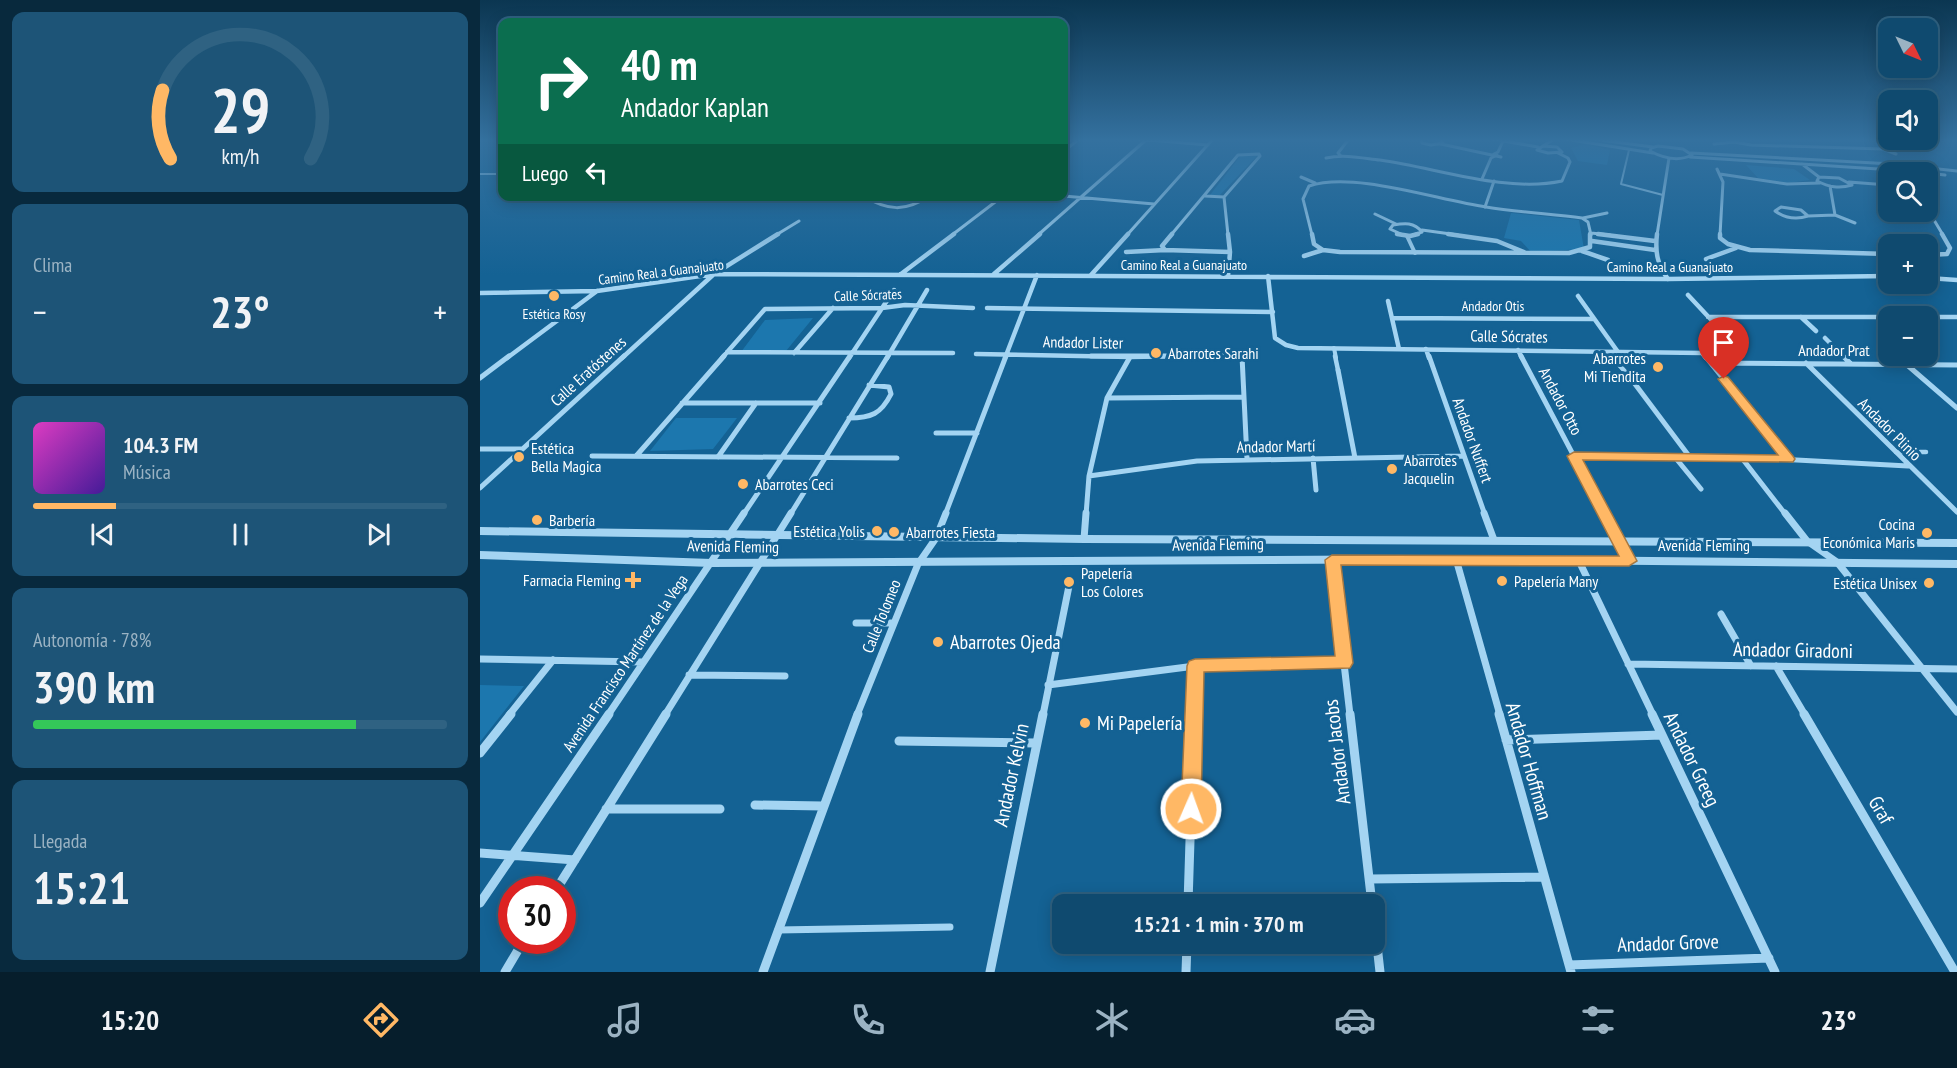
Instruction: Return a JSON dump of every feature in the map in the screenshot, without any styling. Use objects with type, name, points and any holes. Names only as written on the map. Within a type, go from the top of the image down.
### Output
[{"type":"street","points":[[993,275],[1096,184]]},
{"type":"street","points":[[1091,275],[1172,184]]},
{"type":"street","points":[[1165,250],[1162,246],[1214,184]]},
{"type":"street","points":[[1228,276],[1230,252],[1224,197],[1235,184]]},
{"type":"street","points":[[1312,184],[1309,186],[1303,199],[1314,244],[1323,250]]},
{"type":"street","points":[[1353,184],[1371,185],[1485,207],[1582,218],[1607,213]]},
{"type":"street","points":[[1485,207],[1493,184]]},
{"type":"street","points":[[1665,184],[1655,250],[1662,271],[1668,279]]},
{"type":"street","points":[[1723,184],[1720,238],[1737,248],[1761,251],[1878,254]]},
{"type":"street","points":[[1825,184],[1851,184]]},
{"type":"street","points":[[1830,186],[1835,215]]},
{"type":"street","points":[[1068,196],[1154,204]]},
{"type":"street","points":[[1205,196],[1224,197]]},
{"type":"street","points":[[876,201],[898,210],[907,210],[922,201]]},
{"type":"street","points":[[900,274],[996,201]]},
{"type":"street","points":[[1808,216],[1801,210],[1791,208],[1777,208],[1775,211],[1794,218],[1835,215],[1855,223]]},
{"type":"street","points":[[1375,214],[1397,224]]},
{"type":"street","points":[[1582,218],[1588,222],[1592,241],[1590,247],[1582,251]]},
{"type":"street","points":[[714,274],[799,221]]},
{"type":"street","points":[[1935,222],[1950,248],[1947,254],[1938,254]]},
{"type":"street","points":[[1422,230],[1417,235],[1407,236],[1391,231],[1390,227],[1397,224],[1413,224],[1422,230],[1497,241],[1527,254]]},
{"type":"street","points":[[1591,233],[1655,241]]},
{"type":"street","points":[[1407,236],[1415,253]]},
{"type":"street","points":[[1592,241],[1655,250]]},
{"type":"street","points":[[1706,259],[1737,248]]},
{"type":"street","points":[[1126,252],[1165,250],[1230,252]]},
{"type":"street","points":[[1304,256],[1323,250],[1527,254],[1582,251],[1608,260]]},
{"type":"street","name":"Camino Real a Guanajuato","points":[[482,294],[597,291],[714,274],[1668,279],[1853,274],[1878,275]]},
{"type":"street","name":"Calle Eratóstenes","points":[[480,488],[714,274]]},
{"type":"street","name":"Calle Tolomeo","points":[[763,972],[823,806],[894,623],[918,564],[936,538],[1026,309],[1037,275]]},
{"type":"street","points":[[987,308],[1273,312],[1268,276]]},
{"type":"street","points":[[1938,279],[1957,280]]},
{"type":"street","name":"Avenida Francisco Martínez de la Vega","points":[[480,903],[783,459],[894,290]]},
{"type":"street","points":[[565,876],[919,307],[927,290]]},
{"type":"street","points":[[480,378],[597,291]]},
{"type":"street","points":[[1578,296],[1618,352]]},
{"type":"street","points":[[1688,296],[1708,317],[1878,317]]},
{"type":"street","points":[[1388,301],[1399,349]]},
{"type":"street","name":"Calle Sócrates","points":[[727,352],[765,309],[882,308],[906,305],[973,308]]},
{"type":"street","points":[[794,353],[833,308]]},
{"type":"street","name":"Calle Sócrates","points":[[1273,312],[1275,338],[1286,345],[1334,348],[1702,353],[1722,352],[1732,348],[1731,341],[1708,317]]},
{"type":"street","points":[[1800,317],[1816,331]]},
{"type":"street","points":[[1938,317],[1957,317]]},
{"type":"street","name":"Andador Otis","points":[[1392,318],[1594,319]]},
{"type":"street","points":[[1825,338],[1850,363]]},
{"type":"street","points":[[1334,348],[1355,458]]},
{"type":"street","name":"Andador Nuffert","points":[[1426,349],[1494,540]]},
{"type":"street","name":"Andador Otto","points":[[1518,350],[1629,561]]},
{"type":"street","points":[[637,455],[727,352],[953,353]]},
{"type":"street","points":[[1607,352],[1629,376],[1689,456]]},
{"type":"street","points":[[1702,353],[1788,459]]},
{"type":"street","name":"Andador Lister","points":[[976,354],[1130,357],[1242,355],[1244,397]]},
{"type":"street","points":[[1084,539],[1089,476],[1107,398],[1130,357]]},
{"type":"street","name":"Andador Prat","points":[[1711,363],[1878,364]]},
{"type":"street","name":"Andador Plinio","points":[[1806,363],[1957,512]]},
{"type":"street","name":"Andador Prat","points":[[1938,364],[1957,364]]},
{"type":"street","points":[[1907,366],[1957,408]]},
{"type":"street","points":[[849,418],[871,418],[885,409],[891,394],[889,387],[869,385]]},
{"type":"street","points":[[1107,398],[1244,397],[1247,459]]},
{"type":"street","points":[[682,403],[820,403]]},
{"type":"street","points":[[718,457],[756,403]]},
{"type":"street","points":[[936,433],[977,433]]},
{"type":"street","points":[[480,449],[523,449]]},
{"type":"street","points":[[592,456],[897,458]]},
{"type":"street","name":"Andador Martí","points":[[1089,476],[1197,461],[1464,456]]},
{"type":"street","points":[[1574,456],[1742,457],[1908,466]]},
{"type":"street","points":[[1674,456],[1701,489]]},
{"type":"street","points":[[1742,457],[1807,541],[1837,562],[1957,712]]},
{"type":"street","points":[[1313,458],[1316,490]]},
{"type":"street","name":"Avenida Fleming","points":[[480,531],[936,538],[1957,543]]},
{"type":"street","name":"Avenida Fleming","points":[[480,555],[712,563],[918,564],[1456,559],[1957,564]]},
{"type":"street","name":"Andador Hoffman","points":[[1456,559],[1570,968]]},
{"type":"street","name":"Andador Jacobs","points":[[1332,560],[1371,894]]},
{"type":"street","name":"Andador Greeg","points":[[1579,561],[1775,972]]},
{"type":"street","name":"Andador Kelvin","points":[[990,972],[1069,586]]},
{"type":"street","points":[[1721,614],[1750,666]]},
{"type":"street","points":[[856,623],[894,623]]},
{"type":"street","points":[[480,659],[643,662]]},
{"type":"street","points":[[480,753],[553,660]]},
{"type":"street","points":[[1048,685],[1195,666],[1344,663]]},
{"type":"street","name":"Andador Giradoni","points":[[1628,664],[1957,669]]},
{"type":"street","points":[[1188,894],[1195,666]]},
{"type":"street","name":"Graf","points":[[1776,666],[1955,972]]},
{"type":"street","points":[[689,675],[785,676]]},
{"type":"street","points":[[1506,740],[1662,735]]},
{"type":"street","points":[[899,741],[1036,743]]},
{"type":"street","points":[[755,805],[823,806]]},
{"type":"street","points":[[606,809],[720,809]]},
{"type":"street","points":[[480,853],[575,860]]},
{"type":"street","points":[[1370,879],[1544,877]]},
{"type":"street","points":[[505,972],[516,954]]},
{"type":"street","points":[[1186,972],[1187,954]]},
{"type":"street","points":[[1378,954],[1380,972]]},
{"type":"street","name":"Andador Grove","points":[[1570,968],[1768,958]]},
{"type":"lane","points":[[1623,184],[1663,195]]},
{"type":"lane","points":[[1894,452],[1926,452]]},
{"type":"lane","points":[[778,930],[950,927]]},
{"type":"shaded area","points":[[1218,184],[1230,184],[1220,195],[1210,195]]},
{"type":"shaded area","points":[[1511,213],[1579,220],[1584,249],[1531,252],[1521,241],[1504,238]]},
{"type":"shaded area","points":[[813,318],[786,351],[741,352],[765,320]]},
{"type":"shaded area","points":[[676,418],[737,418],[713,449],[650,451]]},
{"type":"shaded area","points":[[480,685],[524,686],[480,742]]},
{"type":"place","name":"Estética Rosy","points":[[554,296]]},
{"type":"place","name":"Abarrotes Sarahi","points":[[1156,353]]},
{"type":"place","name":"Abarrotes Mi Tiendita","points":[[1658,367]]},
{"type":"place","name":"Estética Bella Magica","points":[[519,457]]},
{"type":"place","name":"Abarrotes Jacquelin","points":[[1392,469]]},
{"type":"place","name":"Abarrotes Ceci","points":[[743,484]]},
{"type":"place","name":"Barbería","points":[[537,520]]},
{"type":"place","name":"Estética Yolis","points":[[877,531]]},
{"type":"place","name":"Abarrotes Fiesta","points":[[894,532]]},
{"type":"place","name":"Cocina Económica Maris","points":[[1927,533]]},
{"type":"place","name":"Farmacia Fleming","points":[[633,580]]},
{"type":"place","name":"Papelería Many","points":[[1502,581]]},
{"type":"place","name":"Papelería Los Colores","points":[[1069,582]]},
{"type":"place","name":"Estética Unisex","points":[[1929,583]]},
{"type":"place","name":"Abarrotes Ojeda","points":[[938,642]]},
{"type":"place","name":"Mi Papelería","points":[[1085,723]]},
{"type":"route","points":[[1191,809],[1195,666],[1344,663],[1332,560],[1629,561],[1574,456],[1707,456],[1788,459],[1724,379]]}]
